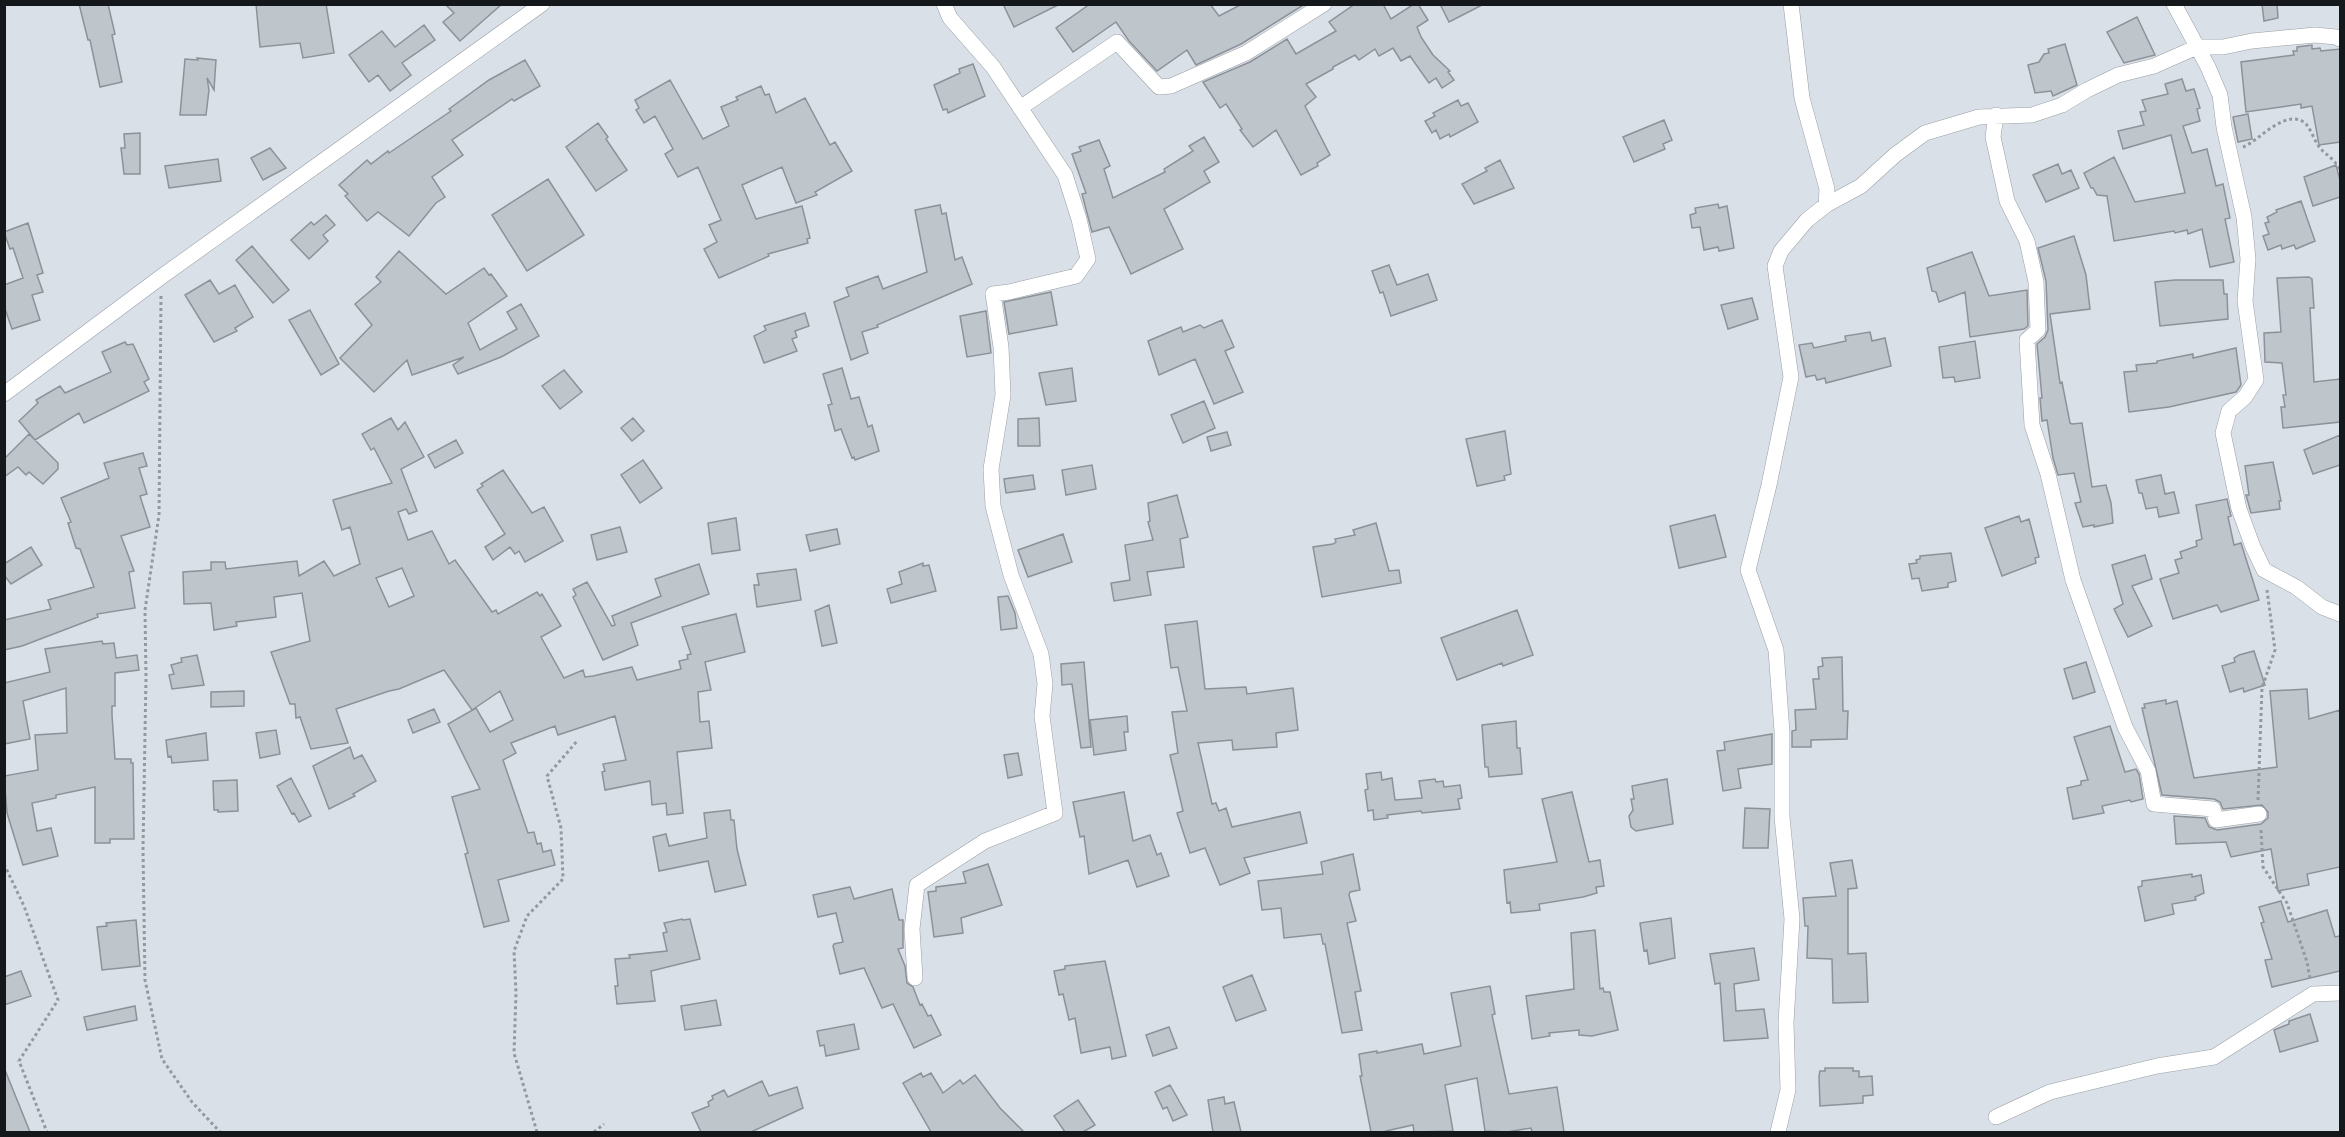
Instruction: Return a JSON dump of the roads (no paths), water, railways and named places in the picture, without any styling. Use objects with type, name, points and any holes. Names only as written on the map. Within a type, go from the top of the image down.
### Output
[{"type":"street","points":[[4,394],[161,277],[542,4]]},
{"type":"street","points":[[915,978],[912,929],[917,885],[985,841],[1055,813],[1042,716],[1045,684],[1041,654],[1011,575],[993,506],[992,469],[1003,395],[1001,347],[993,294],[1076,276],[1088,259],[1079,219],[1065,175],[993,68],[951,18],[944,4]]},
{"type":"street","points":[[1020,108],[1117,42],[1158,87],[1171,86],[1246,53],[1324,4]]},
{"type":"street","points":[[1791,4],[1802,98],[1827,189],[1826,205]]},
{"type":"street","points":[[2174,4],[2220,95],[2244,217],[2248,259],[2245,301],[2256,380],[2245,397],[2229,411],[2223,433],[2239,509],[2264,570],[2296,587],[2322,608],[2340,614]]},
{"type":"street","points":[[1778,1132],[1788,1090],[1786,1023],[1792,919],[1782,817],[1782,732],[1776,650],[1748,570],[1769,485],[1791,377],[1775,266],[1781,251],[1807,220],[1826,205],[1861,186],[1895,155],[1925,133],[1979,117],[2032,115],[2062,105],[2118,75],[2154,66],[2197,47],[2223,47],[2252,41],[2315,35],[2340,39]]},
{"type":"street","points":[[1996,115],[1993,137],[2007,201],[2027,241],[2036,282],[2038,330],[2027,339],[2032,425],[2048,474],[2073,580],[2125,727],[2148,771],[2154,804],[2213,809],[2216,820],[2259,814]]},
{"type":"street","points":[[1996,1117],[2050,1092],[2157,1066],[2214,1057],[2313,994],[2340,993]]}]
